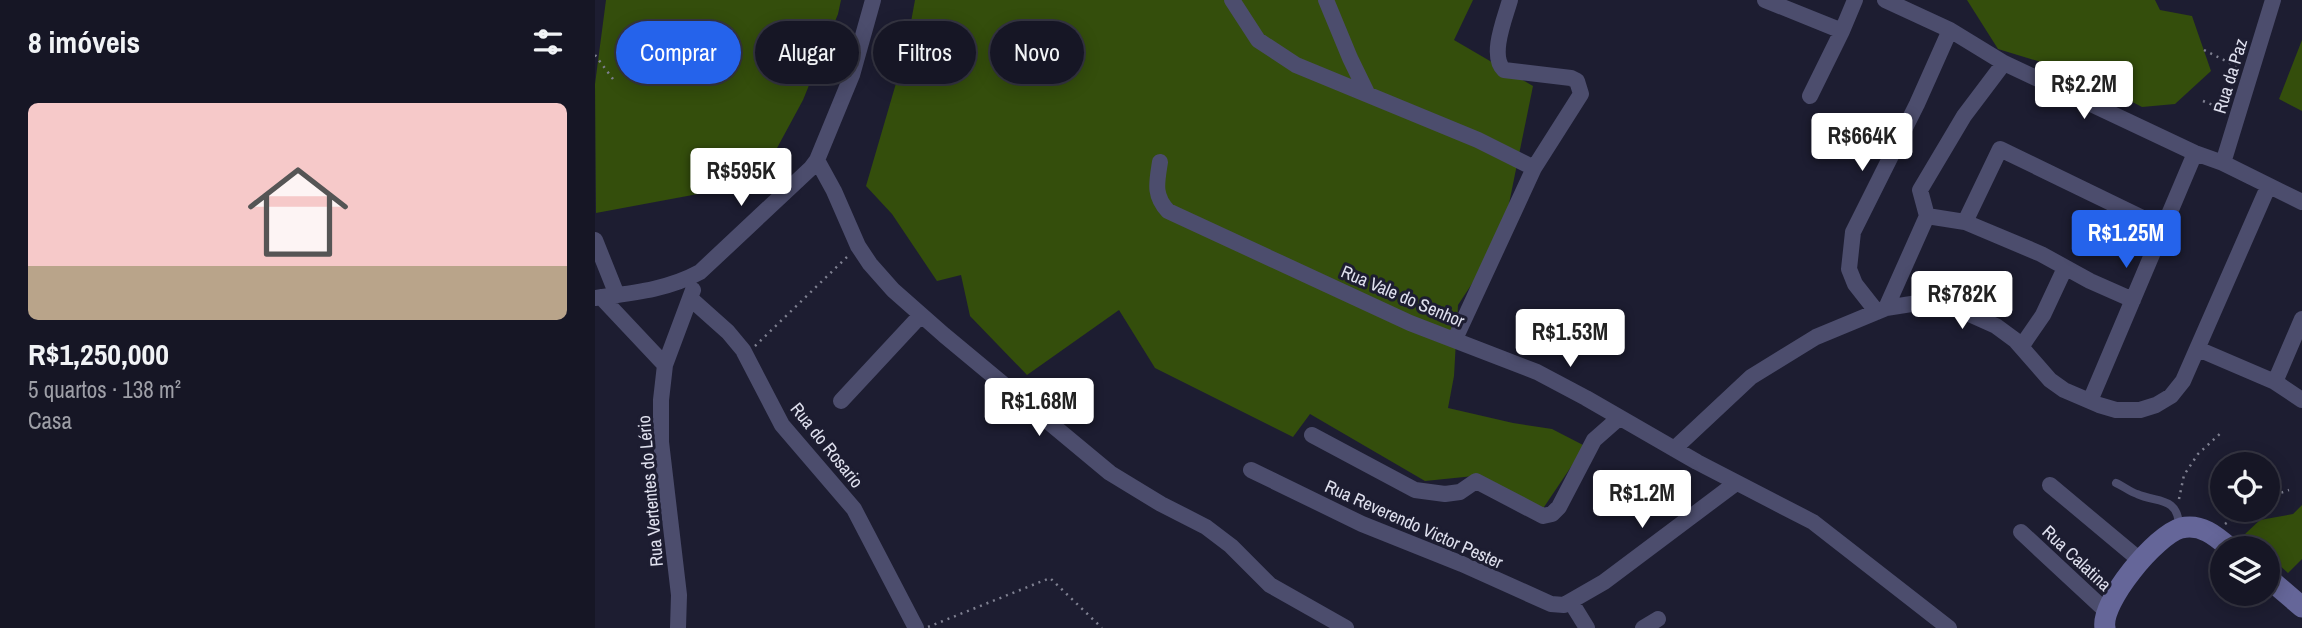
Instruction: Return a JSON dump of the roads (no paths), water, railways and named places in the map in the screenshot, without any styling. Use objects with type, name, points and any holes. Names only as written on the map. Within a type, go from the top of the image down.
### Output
[{"type":"street","points":[[605,297],[646,292],[683,282],[700,272],[817,160],[852,75],[873,0]]},
{"type":"street","points":[[1232,0],[1258,40],[1296,65],[1478,140],[1534,168]]},
{"type":"street","points":[[1326,0],[1367,93]]},
{"type":"street","points":[[1455,339],[1534,168],[1578,101],[1580,88],[1577,81],[1571,78],[1504,70],[1499,66],[1496,54],[1510,0]]},
{"type":"street","points":[[1765,0],[1842,31]]},
{"type":"street","points":[[1810,96],[1856,0]]},
{"type":"street","points":[[1885,0],[1950,30],[2004,63],[2302,202]]},
{"type":"street","name":"Rua da Paz","points":[[2223,163],[2273,0]]},
{"type":"street","points":[[1882,310],[1855,284],[1849,269],[1853,232],[1917,104],[1950,30]]},
{"type":"street","points":[[1882,310],[1927,216],[1920,190],[1964,116],[2004,63]]},
{"type":"street","points":[[1965,222],[2000,149],[2163,228]]},
{"type":"street","points":[[2090,401],[2195,153]]},
{"type":"street","points":[[817,160],[858,246],[870,264],[893,290],[921,315],[1110,472],[1161,504],[1206,527],[1231,546],[1270,584],[1346,628]]},
{"type":"street","name":"Rua Vale do Senhor","points":[[1160,162],[1155,190],[1160,203],[1168,211],[1411,323],[1537,372],[1735,483],[1828,531],[1949,628]]},
{"type":"street","points":[[1674,449],[1734,391],[1764,368],[1816,337],[1882,310],[1924,302],[1943,305],[1996,326],[2021,347],[2050,380],[2064,390],[2128,412],[2156,405],[2171,396],[2183,381],[2268,187]]},
{"type":"street","points":[[1927,216],[1965,222],[2041,254],[2133,300]]},
{"type":"street","points":[[595,240],[605,297],[665,365]]},
{"type":"street","points":[[2021,347],[2043,315],[2065,268]]},
{"type":"street","name":"Rua Vertentes do Lério","points":[[678,628],[679,595],[661,442],[661,400],[665,365],[700,272]]},
{"type":"street","name":"Rua do Rosario","points":[[691,299],[728,332],[745,355],[782,425],[854,509],[916,628]]},
{"type":"street","points":[[841,401],[921,315]]},
{"type":"street","points":[[2275,382],[2302,319]]},
{"type":"street","points":[[2198,349],[2275,382],[2302,400]]},
{"type":"street","points":[[1312,435],[1415,491],[1445,494],[1460,492],[1476,481],[1543,516],[1552,514],[1559,507],[1594,440],[1619,418]]},
{"type":"street","name":"Rua Reverendo Victor Pester","points":[[1251,470],[1362,524],[1462,564],[1551,604],[1568,603]]},
{"type":"street","points":[[1587,628],[1568,603],[1604,582],[1735,483]]},
{"type":"street","points":[[2050,485],[2141,561]]},
{"type":"street","points":[[2105,621],[2115,594],[2141,561],[2167,536],[2177,518],[2214,536]]},
{"type":"street","name":"Rua Calatina","points":[[2021,532],[2105,621]]},
{"type":"street","points":[[2280,588],[2302,607]]},
{"type":"street","points":[[1643,628],[1658,619]]},
{"type":"lane","points":[[2116,483],[2138,495],[2158,499],[2177,518]]}]
